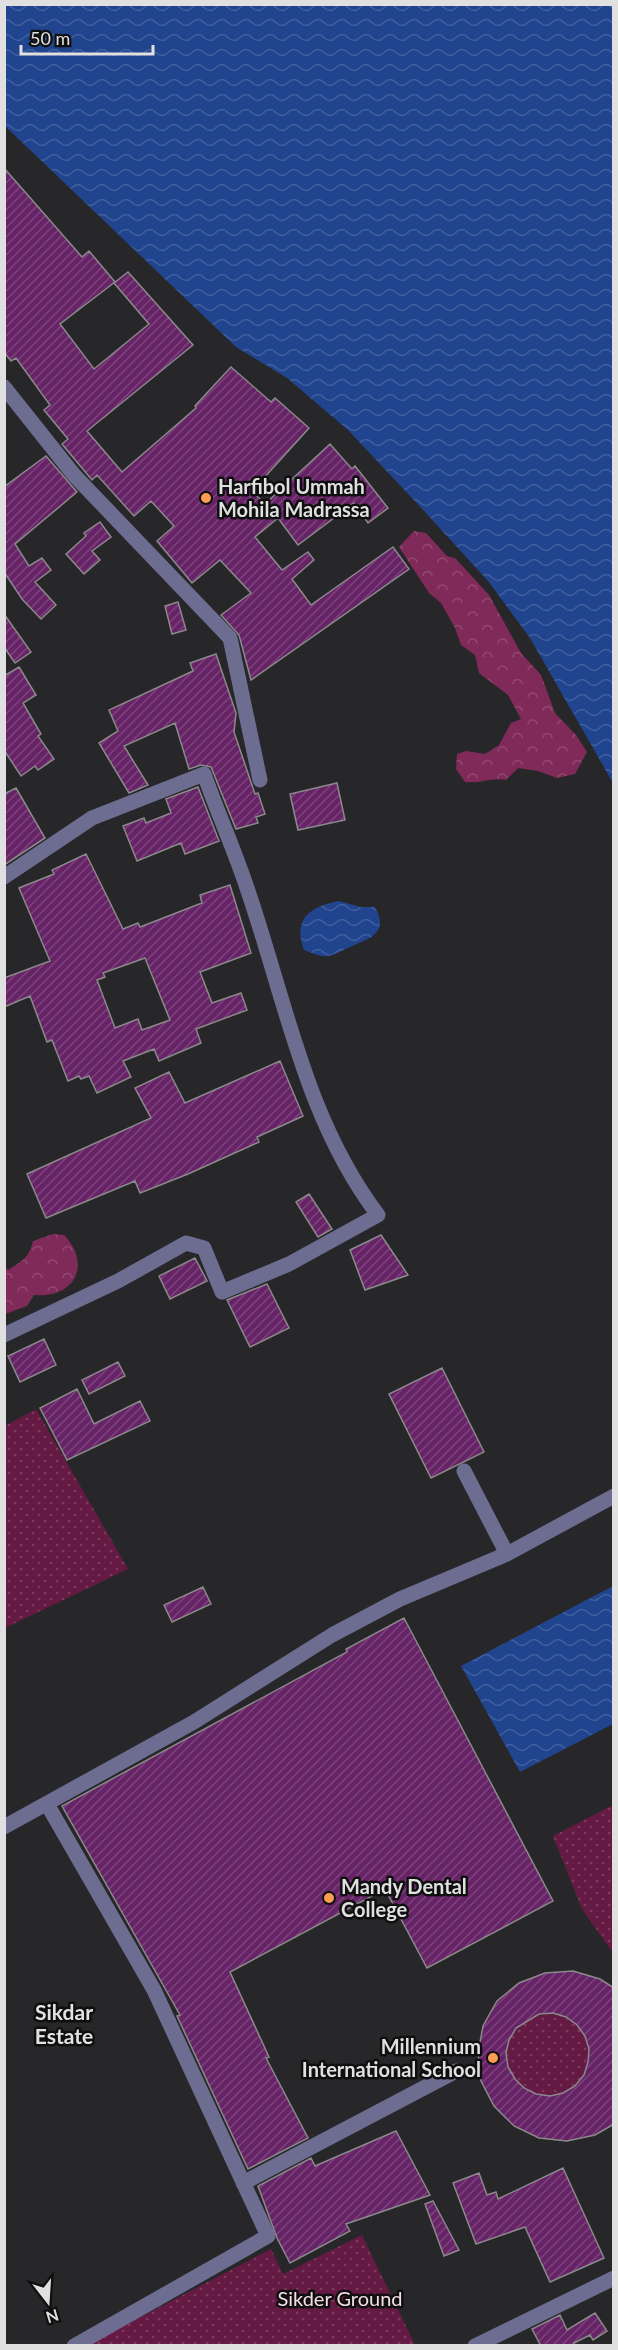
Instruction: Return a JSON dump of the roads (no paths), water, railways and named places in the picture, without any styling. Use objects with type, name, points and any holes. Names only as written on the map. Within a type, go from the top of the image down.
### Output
[{"type":"street","points":[[4,387],[74,475],[230,638],[260,780]]},
{"type":"street","points":[[4,877],[92,818],[204,774],[246,884],[304,1073],[361,1193],[378,1215],[289,1264],[222,1292],[204,1248],[186,1243],[118,1281],[4,1335]]},
{"type":"street","points":[[464,1471],[507,1554]]},
{"type":"street","points":[[4,1827],[194,1722],[332,1635],[400,1599],[507,1554],[614,1496]]},
{"type":"street","points":[[47,1804],[153,1990],[267,2236],[74,2346]]},
{"type":"street","points":[[243,2183],[456,2071]]},
{"type":"street","points":[[482,2344],[614,2278]]},
{"type":"water","points":[[4,5],[613,5],[613,783],[530,638],[488,581],[425,512],[348,430],[287,378],[236,347],[5,126]]},
{"type":"water","points":[[339,901],[361,907],[375,907],[379,916],[379,929],[365,941],[331,955],[319,955],[304,950],[300,930],[306,916],[320,906]]},
{"type":"water","points":[[613,1586],[613,1724],[520,1772],[461,1666]]},
{"type":"place","name":"Harfibol Ummah Mohila Madrassa","points":[[206,498]]},
{"type":"place","name":"Mandy Dental College","points":[[329,1898]]},
{"type":"place","name":"Millennium International School","points":[[493,2058]]},
{"type":"district","name":"Sikdar Estate","points":[[64,2023]]},
{"type":"park label","name":"Sikder Ground","points":[[340,2298]]}]
